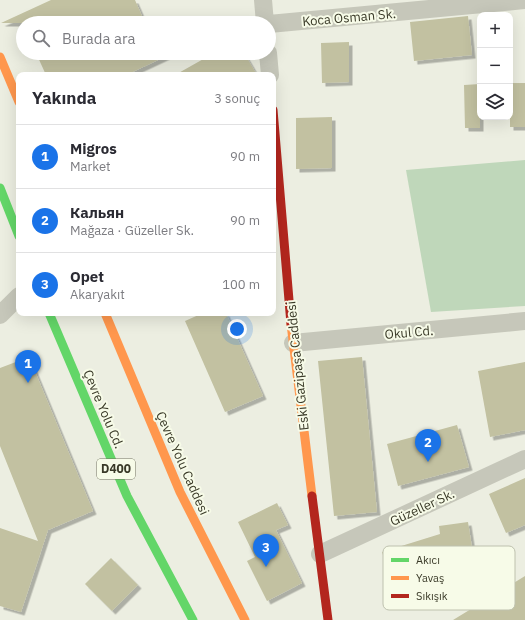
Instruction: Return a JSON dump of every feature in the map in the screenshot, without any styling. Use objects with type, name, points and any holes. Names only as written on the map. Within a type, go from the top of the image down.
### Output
[{"type":"main road","points":[[0,57],[16,95]]},
{"type":"main road","name":"Eski Gazipaşa Caddesi","points":[[276,145],[293,343],[328,620]]},
{"type":"main road","points":[[0,188],[16,228]]},
{"type":"main road","name":"Çevre Yolu Cd.","points":[[50,316],[127,496],[193,620]]},
{"type":"main road","name":"Çevre Yolu Caddesi","points":[[106,316],[180,492],[245,620]]},
{"type":"street","points":[[263,0],[264,16]]},
{"type":"street","name":"Koca Osman Sk.","points":[[276,23],[524,0]]},
{"type":"street","points":[[269,60],[270,72]]},
{"type":"street","points":[[0,315],[16,299]]},
{"type":"street","name":"Okul Cd.","points":[[293,343],[525,321]]},
{"type":"street","name":"Güzeller Sk.","points":[[320,554],[525,459]]},
{"type":"green space","points":[[525,160],[525,306],[431,312],[406,170]]},
{"type":"building","points":[[51,0],[135,0],[142,16],[16,16]]},
{"type":"building","points":[[16,16],[16,23],[1,23]]},
{"type":"building","points":[[468,16],[472,55],[414,61],[410,22]]},
{"type":"building","points":[[349,42],[349,82],[322,83],[321,43]]},
{"type":"building","points":[[39,60],[158,60],[132,72],[45,72]]},
{"type":"building","points":[[202,60],[248,60],[255,72],[180,72]]},
{"type":"building","points":[[513,83],[525,83],[525,127],[510,127],[510,120],[513,120]]},
{"type":"building","points":[[477,84],[477,120],[480,120],[480,128],[465,128],[464,85]]},
{"type":"building","points":[[332,117],[332,168],[296,169],[296,118]]},
{"type":"building","points":[[196,316],[227,316],[263,396],[225,412],[185,321]]},
{"type":"building","points":[[29,357],[93,511],[48,530],[21,612],[0,606],[0,528],[38,541],[0,446],[0,368]]},
{"type":"building","points":[[362,357],[377,512],[334,516],[318,361]]},
{"type":"building","points":[[525,362],[525,430],[490,437],[478,371]]},
{"type":"building","points":[[457,425],[469,467],[398,486],[387,444]]},
{"type":"building","points":[[525,478],[525,525],[506,533],[489,494]]},
{"type":"building","points":[[277,503],[288,525],[276,530],[302,583],[267,601],[247,561],[255,557],[238,522]]},
{"type":"building","points":[[468,522],[472,546],[401,546],[440,534],[439,526]]},
{"type":"building","points":[[111,558],[138,585],[112,611],[85,584]]},
{"type":"building","points":[[525,576],[525,620],[453,620],[469,610],[515,610],[515,582]]},
{"type":"traffic: fast","points":[[0,188],[16,228]]},
{"type":"traffic: fast","points":[[50,316],[127,496],[193,620]]},
{"type":"traffic: slow","points":[[0,57],[16,95]]},
{"type":"traffic: slow","points":[[106,316],[180,492],[245,620]]},
{"type":"traffic: slow","points":[[291,324],[312,496]]},
{"type":"traffic: jam","points":[[276,146],[291,324]]},
{"type":"traffic: jam","points":[[312,496],[328,620]]},
{"type":"place","name":"Migros","points":[[28,383]]},
{"type":"place","name":"Кальян","points":[[428,462]]},
{"type":"place","name":"Opet","points":[[266,567]]}]
